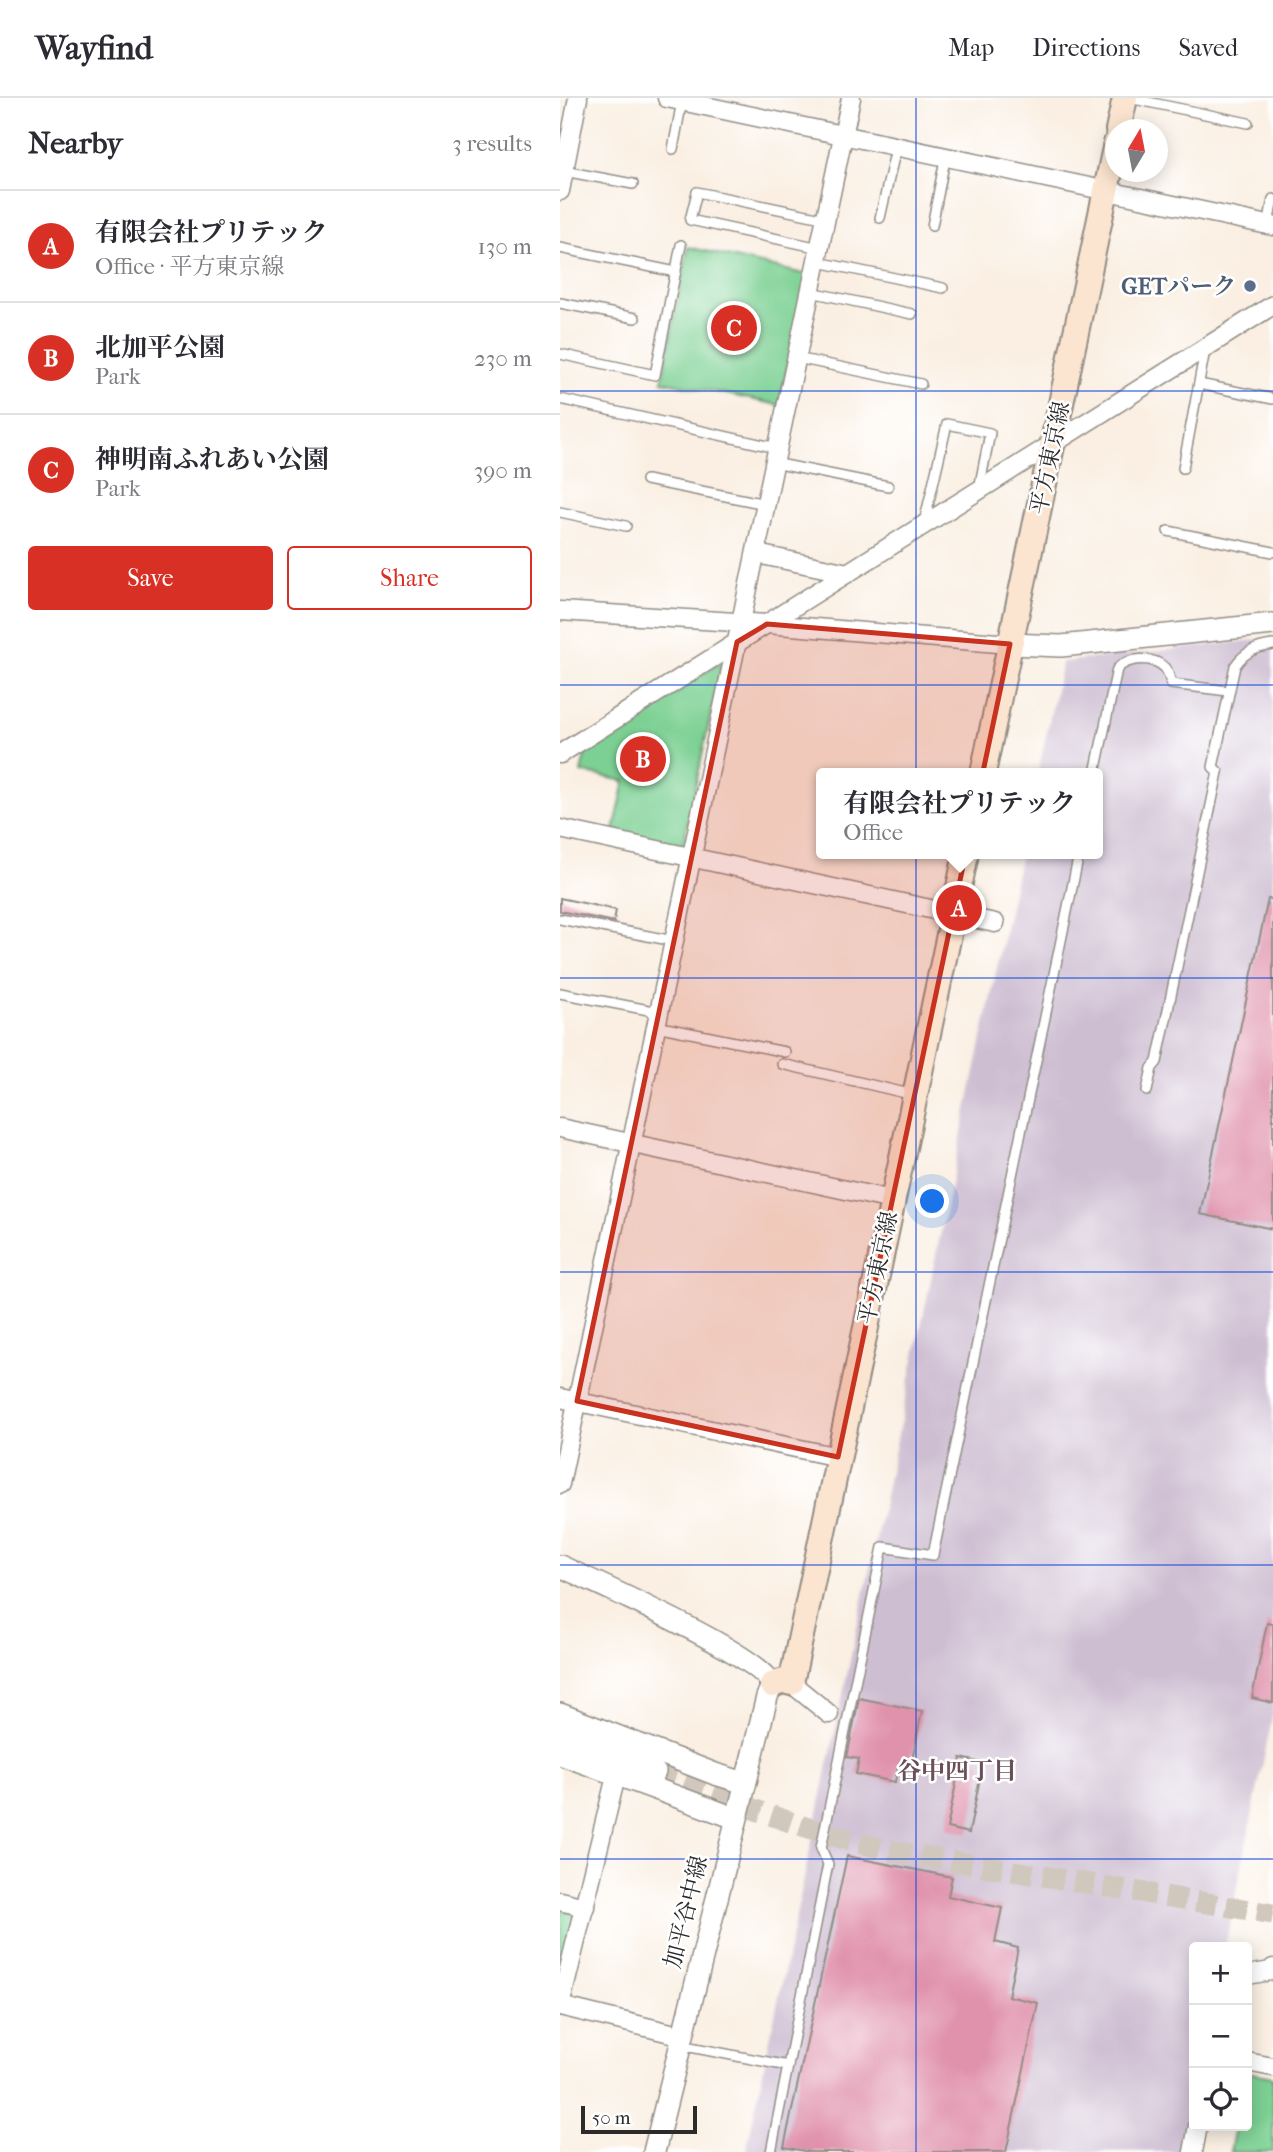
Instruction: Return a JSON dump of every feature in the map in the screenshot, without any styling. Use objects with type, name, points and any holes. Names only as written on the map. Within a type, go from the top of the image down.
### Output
[{"type":"main road","points":[[1121,119],[1127,98]]},
{"type":"main road","name":"平方東京線","points":[[984,768],[1107,182]]},
{"type":"main road","name":"平方東京線","points":[[782,1684],[838,1457],[965,859]]},
{"type":"street","points":[[560,191],[578,98]]},
{"type":"street","points":[[560,1485],[569,1400],[632,1143],[851,98]]},
{"type":"street","points":[[675,100],[1270,226]]},
{"type":"street","points":[[560,754],[1273,305]]},
{"type":"street","points":[[757,554],[848,573]]},
{"type":"street","points":[[560,611],[1061,646],[1273,624]]},
{"type":"street","points":[[560,830],[995,923]]},
{"type":"street","points":[[560,1128],[892,1200]]},
{"type":"street","points":[[569,1400],[838,1457]]},
{"type":"street","points":[[560,1566],[716,1641],[829,1714]]},
{"type":"street","name":"加平谷中線","points":[[654,2152],[767,1697],[782,1684]]},
{"type":"street","points":[[560,1714],[745,1783]]},
{"type":"street","points":[[560,1735],[654,1772]]},
{"type":"street","points":[[560,1754],[736,1818]]},
{"type":"street","points":[[616,1776],[560,2006],[682,2041]]},
{"type":"street","points":[[560,1901],[585,1907]]},
{"type":"street","points":[[1252,1974],[1271,1971],[1273,1968]]},
{"type":"street","points":[[1252,2063],[1273,2067]]},
{"type":"street","points":[[1193,2152],[1197,2131]]},
{"type":"lane","points":[[1127,98],[1248,123]]},
{"type":"lane","points":[[673,149],[675,100]]},
{"type":"lane","points":[[880,218],[896,148]]},
{"type":"lane","points":[[932,226],[945,159]]},
{"type":"lane","points":[[564,171],[633,184]]},
{"type":"lane","points":[[827,219],[696,192],[691,220],[943,288]]},
{"type":"lane","points":[[1270,226],[1273,199]]},
{"type":"lane","points":[[560,354],[655,375],[681,245]]},
{"type":"lane","points":[[560,248],[676,272]]},
{"type":"lane","points":[[811,292],[912,314]]},
{"type":"lane","points":[[560,303],[635,318]]},
{"type":"lane","points":[[1183,468],[1205,348]]},
{"type":"lane","points":[[797,358],[921,384]]},
{"type":"lane","points":[[1199,384],[1273,399]]},
{"type":"lane","points":[[560,399],[888,486]]},
{"type":"lane","points":[[924,525],[947,424],[990,433],[978,491]]},
{"type":"lane","points":[[646,480],[766,504]]},
{"type":"lane","points":[[560,512],[625,526]]},
{"type":"lane","points":[[1168,531],[1273,552]]},
{"type":"lane","points":[[1147,1091],[1152,1068],[1157,1062],[1218,772],[1213,767],[1235,666],[1241,657],[1251,650],[1273,645]]},
{"type":"lane","points":[[1097,768],[1117,669],[1123,663],[1130,660],[1155,662],[1165,667],[1171,684],[1228,691]]},
{"type":"lane","points":[[771,2152],[828,1864],[821,1849],[883,1547],[933,1555],[1078,859]]},
{"type":"lane","points":[[560,919],[674,941]]},
{"type":"lane","points":[[560,993],[785,1052]]},
{"type":"lane","points":[[782,1064],[915,1095]]},
{"type":"lane","points":[[682,2041],[788,2066]]},
{"type":"highlighted area","points":[[767,624],[1010,644],[838,1457],[577,1401],[737,642]]},
{"type":"shaded area","points":[[1273,638],[1273,1714],[1226,1942],[1189,1942],[1189,2128],[1184,2152],[746,2152],[1020,859],[1103,859],[1103,768],[1039,768],[1062,662]]},
{"type":"green space","points":[[688,247],[808,275],[779,405],[662,381]]},
{"type":"green space","points":[[722,662],[683,845],[614,831],[625,781],[581,772],[587,747]]},
{"type":"green space","points":[[560,1909],[572,1912],[575,1917],[560,1978]]},
{"type":"green space","points":[[1252,2073],[1273,2077],[1273,2152],[1230,2152],[1234,2131],[1252,2131]]},
{"type":"building","points":[[560,898],[616,910],[614,922],[560,911]]},
{"type":"building","points":[[1268,899],[1273,899],[1273,1229],[1200,1214]]},
{"type":"building","points":[[1267,1623],[1273,1624],[1273,1703],[1252,1698]]},
{"type":"building","points":[[859,1698],[922,1711],[910,1770],[898,1767],[895,1782],[856,1774],[859,1759],[847,1757]]},
{"type":"building","points":[[961,1758],[983,1763],[969,1833],[947,1828]]},
{"type":"building","points":[[847,1856],[952,1877],[948,1896],[1002,1908],[995,1942],[1018,1948],[1008,1996],[1038,2003],[1006,2152],[809,2152],[784,2147]]},
{"type":"tunnel","points":[[655,1772],[798,1825],[886,1850],[1273,1914]]},
{"type":"place","name":"GETパーク","points":[[1250,286]]},
{"type":"place","name":"神明南ふれあい公園","points":[[734,328]]},
{"type":"place","name":"北加平公園","points":[[643,759]]},
{"type":"place","name":"有限会社プリテック","points":[[959,908]]},
{"type":"district","name":"谷中四丁目","points":[[957,1771]]}]
